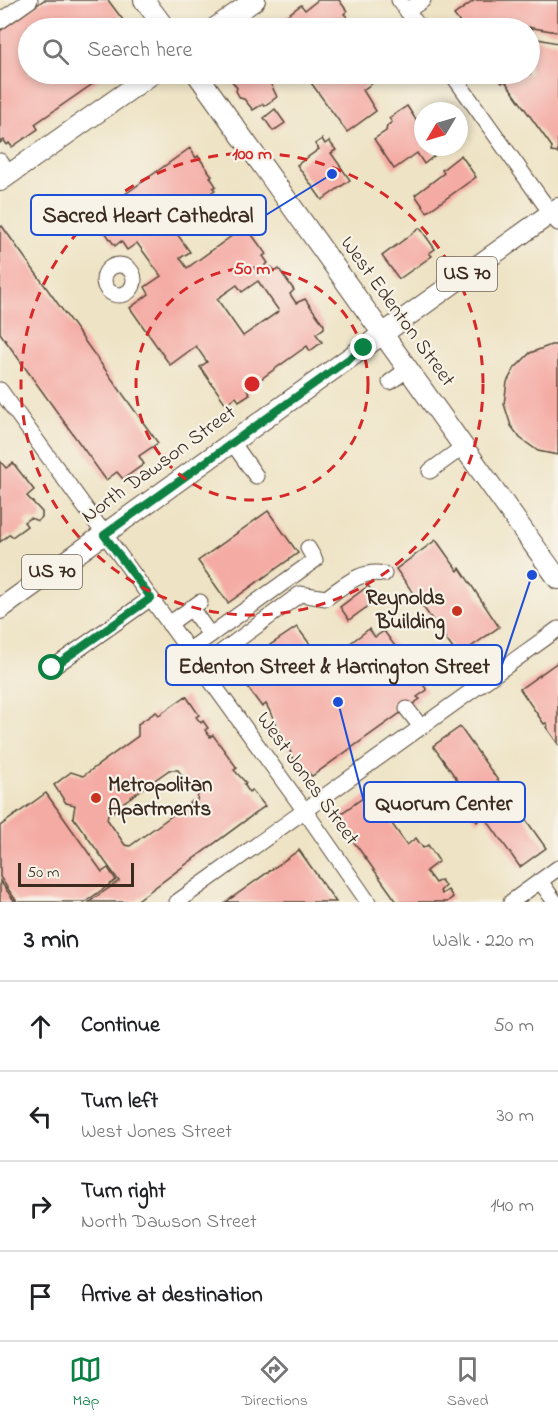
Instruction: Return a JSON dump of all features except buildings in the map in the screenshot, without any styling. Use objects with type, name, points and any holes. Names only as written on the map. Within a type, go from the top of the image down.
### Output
[{"type":"main road","points":[[144,0],[158,18]]},
{"type":"main road","points":[[229,18],[255,0]]},
{"type":"main road","points":[[3,172],[137,84]]},
{"type":"main road","name":"West Edenton Street","points":[[204,84],[558,579]]},
{"type":"main road","name":"North Dawson Street","points":[[0,609],[382,334],[556,214]]},
{"type":"street","points":[[0,21],[30,0]]},
{"type":"street","points":[[413,18],[403,5],[423,0]]},
{"type":"street","points":[[459,84],[556,214]]},
{"type":"street","points":[[107,300],[123,294],[132,288],[134,283],[133,273],[127,267],[108,264],[105,285],[114,294],[123,294]]},
{"type":"street","points":[[390,382],[408,369]]},
{"type":"street","name":"West Jones Street","points":[[0,390],[305,811],[368,902]]},
{"type":"street","points":[[232,442],[256,476]]},
{"type":"street","points":[[430,471],[463,447]]},
{"type":"street","points":[[188,651],[315,560],[308,548]]},
{"type":"street","points":[[201,667],[300,594],[326,598],[361,575],[376,572],[384,574]]},
{"type":"street","points":[[52,668],[151,598]]},
{"type":"street","points":[[169,624],[195,605],[210,635]]},
{"type":"street","points":[[177,902],[558,629]]},
{"type":"street","points":[[407,709],[421,727]]},
{"type":"street","points":[[511,902],[558,868]]},
{"type":"street","points":[[540,881],[555,902]]},
{"type":"place","name":"Sacred Heart Cathedral","points":[[332,174]]},
{"type":"place","name":"Edenton Street & Harrington Street","points":[[532,575]]},
{"type":"place","name":"Reynolds Building","points":[[457,611]]},
{"type":"place","name":"Quorum Center","points":[[338,702]]},
{"type":"place","name":"Metropolitan Apartments","points":[[96,798]]},
{"type":"route","points":[[52,668],[151,598],[104,535],[364,348]]}]
